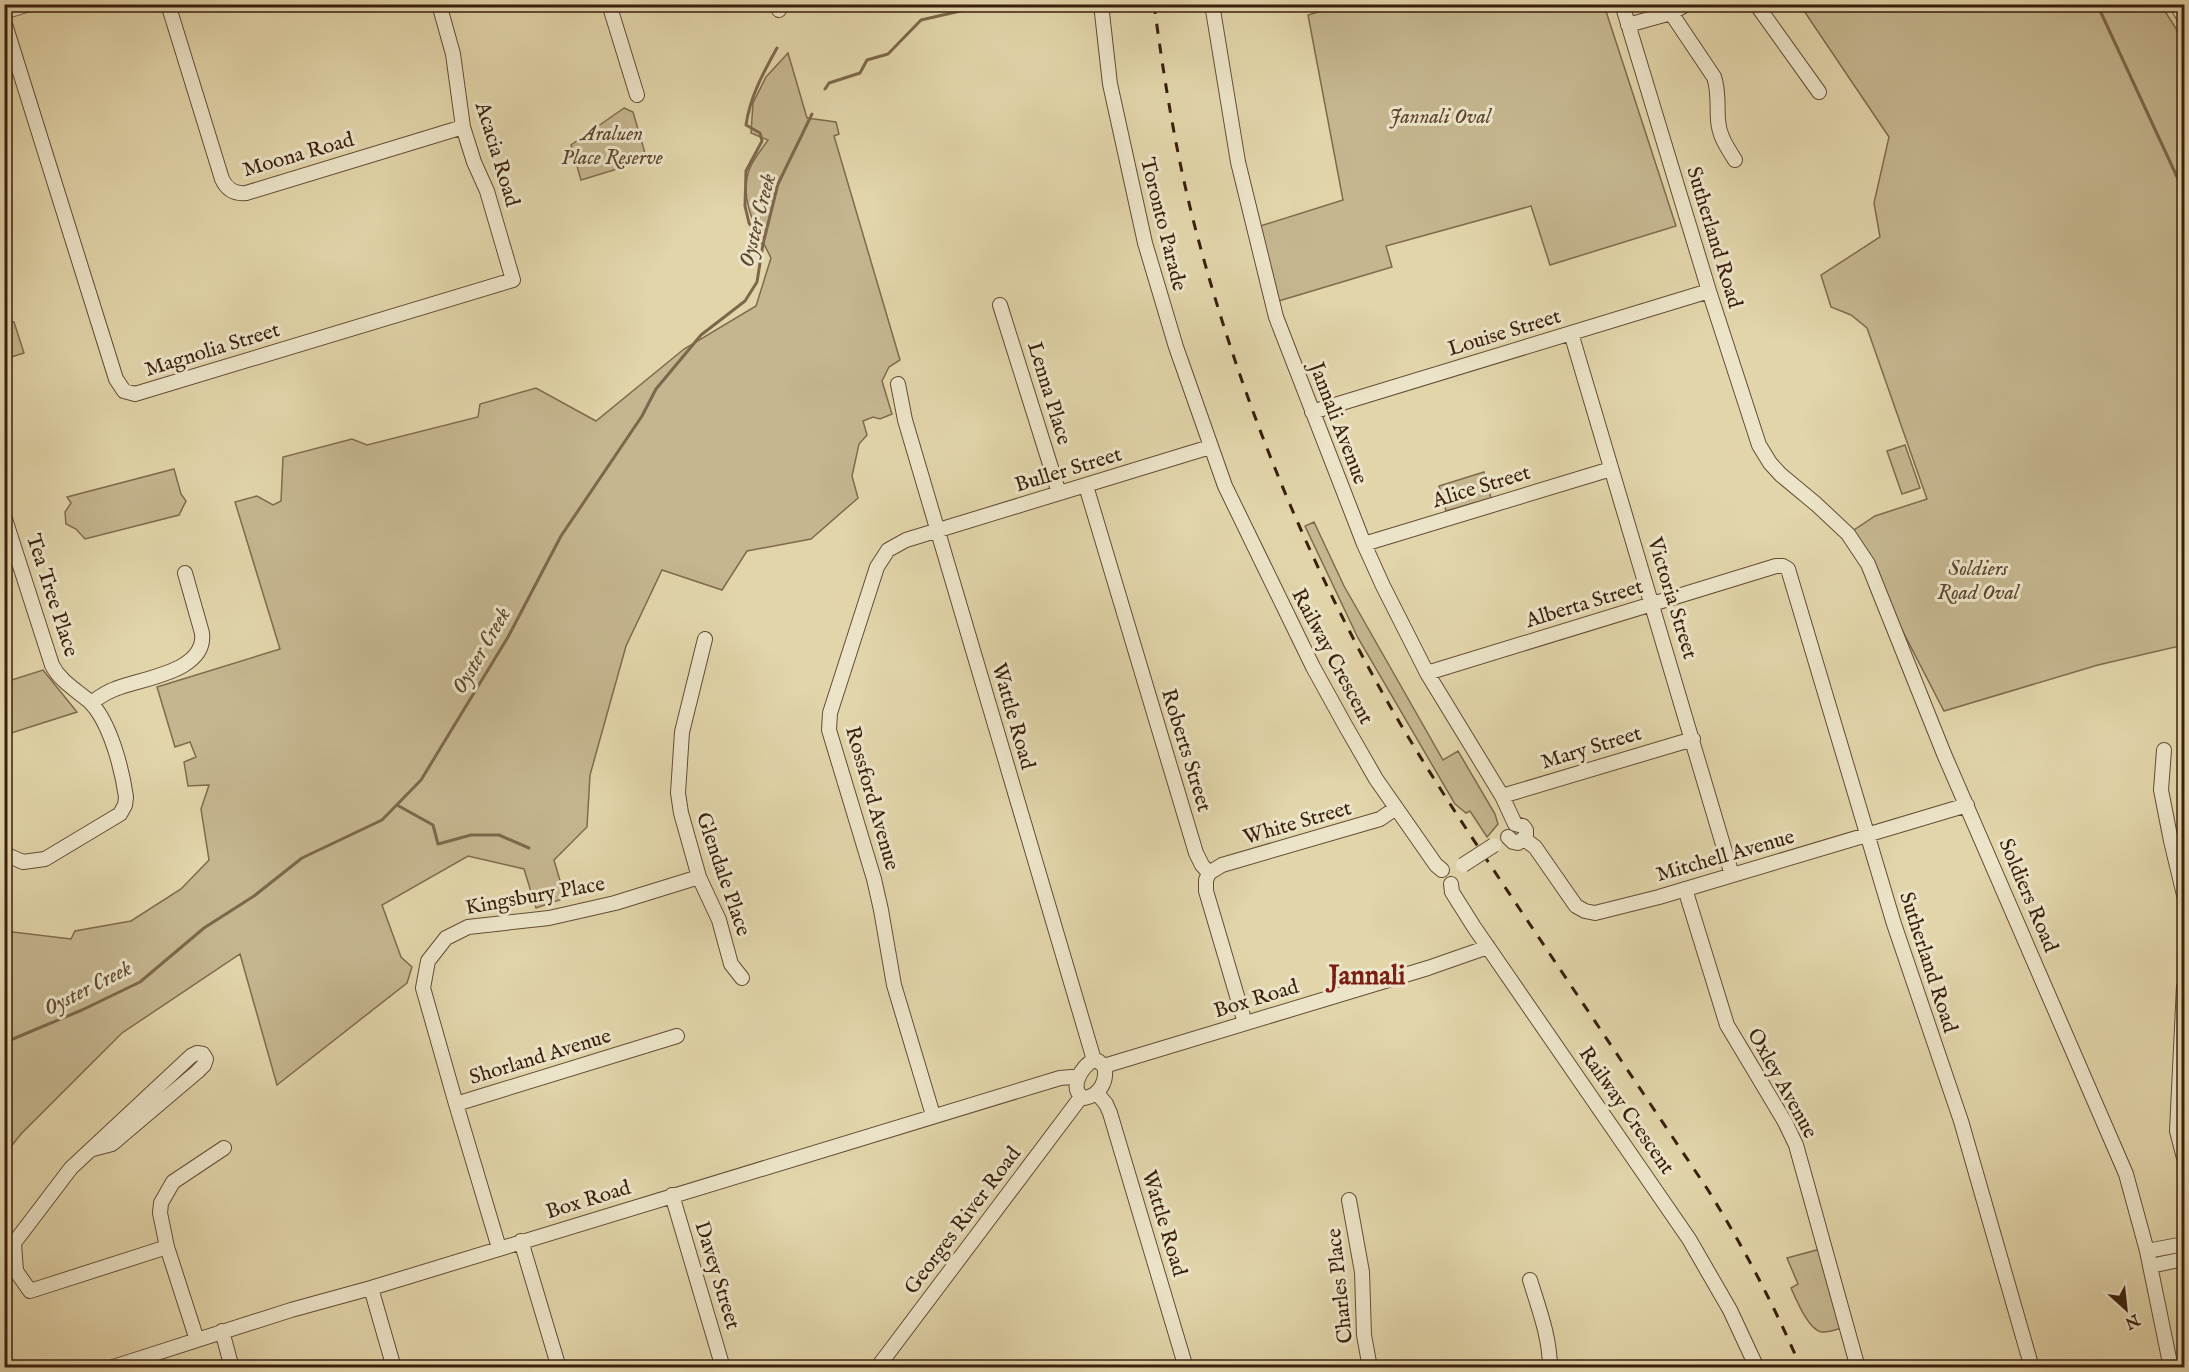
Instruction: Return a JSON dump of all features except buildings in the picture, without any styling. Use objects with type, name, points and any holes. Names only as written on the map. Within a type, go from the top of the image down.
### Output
[{"type":"street","points":[[4,12],[29,4]]},
{"type":"street","name":"Moona Road","points":[[168,4],[222,179],[228,189],[234,192],[246,193],[463,127]]},
{"type":"street","name":"Acacia Road","points":[[439,4],[455,62],[463,127],[474,162],[487,192],[513,279]]},
{"type":"street","points":[[609,4],[637,95]]},
{"type":"street","name":"Toronto Parade","points":[[1101,4],[1110,84],[1145,243],[1176,347],[1210,447]]},
{"type":"street","name":"Jannali Avenue","points":[[1212,4],[1238,162],[1276,317],[1364,544],[1426,673],[1502,796],[1512,830]]},
{"type":"street","name":"Sutherland Road","points":[[1622,4],[1709,291],[1759,445],[1781,475]]},
{"type":"street","points":[[1628,25],[1671,13],[1687,4]]},
{"type":"street","points":[[1756,4],[1820,93]]},
{"type":"street","points":[[2176,4],[2184,17]]},
{"type":"street","points":[[1671,13],[1714,77],[1718,87],[1718,122],[1722,138],[1735,160]]},
{"type":"street","name":"Magnolia Street","points":[[4,21],[116,379],[124,391],[135,394],[143,392],[513,279]]},
{"type":"street","name":"Louise Street","points":[[1312,412],[1709,291]]},
{"type":"street","name":"Lenna Place","points":[[1000,305],[1059,493]]},
{"type":"street","name":"Victoria Street","points":[[1571,333],[1732,875]]},
{"type":"street","name":"Wattle Road","points":[[898,384],[905,420],[1099,1063]]},
{"type":"street","name":"Buller Street","points":[[938,531],[1210,447]]},
{"type":"street","name":"Railway Crescent","points":[[1210,447],[1240,521],[1312,667],[1361,754],[1436,864],[1452,873],[1452,892],[1689,1239],[1730,1310],[1757,1368]]},
{"type":"street","name":"Alice Street","points":[[1364,544],[1611,469]]},
{"type":"street","name":"Soldiers Road","points":[[1781,475],[1848,534],[1868,564],[1928,717],[2120,1157],[2147,1251],[2171,1368]]},
{"type":"street","name":"Roberts Street","points":[[1086,486],[1196,853],[1202,866],[1209,873],[1206,880],[1206,891],[1245,1023]]},
{"type":"street","name":"Tea Tree Place","points":[[4,516],[52,665],[63,680],[91,703],[103,719],[126,797],[126,810],[45,859],[23,862],[8,855]]},
{"type":"street","name":"Rossford Avenue","points":[[933,1115],[894,986],[874,879],[829,730],[830,713],[882,558],[896,544],[938,531]]},
{"type":"street","name":"Alberta Street","points":[[1426,673],[1776,566],[1788,569]]},
{"type":"street","name":"Sutherland Road","points":[[1788,569],[1910,975],[1961,1121],[2032,1368]]},
{"type":"street","points":[[91,703],[114,689],[184,666],[199,652],[203,643],[202,633],[185,573]]},
{"type":"street","name":"Glendale Place","points":[[705,639],[682,732],[678,783],[681,813],[699,877],[719,920],[731,964],[742,978]]},
{"type":"street","name":"Mary Street","points":[[1502,796],[1693,739]]},
{"type":"street","points":[[2164,750],[2161,790],[2184,895]]},
{"type":"street","name":"Mitchell Avenue","points":[[1512,830],[1521,824],[1525,828],[1527,833],[1524,839],[1535,847],[1573,902],[1585,911],[1595,913],[1685,889],[1967,806]]},
{"type":"street","name":"White Street","points":[[1209,873],[1222,865],[1380,819],[1396,808]]},
{"type":"street","points":[[1452,873],[1512,830]]},
{"type":"street","name":"Kingsbury Place","points":[[456,1104],[423,988],[428,962],[446,938],[468,927],[549,918],[615,903],[699,877]]},
{"type":"street","name":"Oxley Avenue","points":[[1685,889],[1727,1025],[1794,1139],[1858,1368]]},
{"type":"street","name":"Box Road","points":[[1099,1063],[1245,1023],[1428,968],[1488,947]]},
{"type":"street","points":[[2184,986],[2177,1131],[2184,1158]]},
{"type":"street","name":"Shorland Avenue","points":[[499,1248],[456,1104],[677,1036]]},
{"type":"street","points":[[93,1149],[112,1144],[197,1072],[206,1059],[203,1054],[197,1053],[191,1056],[71,1168],[14,1243],[16,1271],[30,1291],[167,1247]]},
{"type":"street","points":[[1099,1063],[1104,1079],[1097,1093],[1089,1098],[1081,1097],[1077,1092],[1078,1079],[1086,1065],[1099,1063]]},
{"type":"street","name":"Box Road","points":[[110,1368],[933,1115],[1060,1078],[1078,1079]]},
{"type":"street","name":"Wattle Road","points":[[1097,1093],[1110,1113],[1186,1368]]},
{"type":"street","name":"Georges River Road","points":[[877,1368],[1081,1097]]},
{"type":"street","points":[[196,1340],[167,1247],[160,1214],[165,1193],[172,1182],[224,1148]]},
{"type":"street","name":"Davey Street","points":[[672,1196],[723,1368]]},
{"type":"street","name":"Charles Place","points":[[1349,1200],[1362,1272],[1364,1335],[1370,1368]]},
{"type":"street","points":[[521,1241],[559,1368]]},
{"type":"street","points":[[2147,1251],[2184,1244]]},
{"type":"street","points":[[2150,1266],[2184,1259]]},
{"type":"street","points":[[1530,1280],[1546,1335],[1550,1368]]},
{"type":"street","points":[[371,1288],[394,1368]]},
{"type":"street","points":[[222,1332],[232,1368]]},
{"type":"green space","name":"Jannali Oval","points":[[1346,4],[1523,4],[1525,11],[1548,5],[1604,5],[1676,226],[1550,265],[1531,206],[1386,246],[1392,267],[1272,303],[1254,228],[1343,200],[1308,15]]},
{"type":"green space","name":"Soldiers Road Oval","points":[[1800,5],[2161,5],[2184,41],[2184,645],[2098,665],[1944,711],[1869,566],[1848,534],[1875,516],[1927,499],[1867,328],[1851,315],[1831,307],[1821,275],[1880,237],[1874,203],[1889,137]]},
{"type":"green space","points":[[788,53],[807,118],[836,122],[839,134],[834,136],[900,360],[889,367],[882,381],[892,414],[880,419],[873,417],[863,421],[867,435],[859,444],[852,476],[858,498],[811,539],[747,551],[722,590],[662,570],[626,646],[590,775],[587,827],[554,860],[565,898],[536,908],[524,869],[468,856],[382,905],[401,957],[412,967],[407,983],[277,1085],[240,954],[122,1033],[21,1134],[5,1154],[5,931],[71,939],[75,931],[131,921],[181,889],[209,860],[201,809],[209,785],[188,786],[184,762],[196,757],[190,742],[175,747],[157,687],[280,649],[235,502],[257,496],[273,505],[281,501],[283,457],[352,439],[367,445],[478,417],[480,404],[536,388],[596,421],[684,349],[756,306],[771,258],[755,226],[746,191],[750,168],[768,140],[751,133],[753,103],[766,77]]},
{"type":"green space","name":"Araluen Place Reserve","points":[[624,108],[633,112],[647,160],[581,180],[571,145]]},
{"type":"green space","points":[[4,319],[14,322],[24,353],[5,359]]},
{"type":"green space","points":[[1905,445],[1920,488],[1902,494],[1887,451]]},
{"type":"green space","points":[[174,469],[181,494],[186,501],[179,515],[85,539],[76,529],[66,524],[65,512],[71,503],[67,497]]},
{"type":"green space","points":[[1484,472],[1491,498],[1446,511],[1439,486]]},
{"type":"green space","points":[[1314,522],[1344,586],[1443,760],[1458,751],[1495,814],[1498,824],[1487,837],[1470,811],[1466,813],[1455,804],[1358,638],[1305,526]]},
{"type":"green space","points":[[43,670],[77,712],[5,735],[5,682]]},
{"type":"green space","points":[[1824,1248],[1845,1327],[1821,1332],[1807,1320],[1799,1306],[1791,1288],[1798,1284],[1787,1258]]},
{"type":"waterway","points":[[825,89],[829,83],[860,73],[867,60],[888,54],[921,20],[991,4]]},
{"type":"waterway","points":[[2097,4],[2184,192]]},
{"type":"waterway","points":[[762,243],[749,223],[745,206],[746,171],[762,141],[760,133],[746,125],[754,95],[777,48]]},
{"type":"waterway","name":"Oyster Creek","points":[[4,1046],[8,1041],[82,1010],[140,982],[204,928],[254,896],[302,858],[382,820],[421,780],[508,637],[561,536],[642,416],[656,389],[701,335],[745,301],[757,282],[763,244],[778,184],[812,114]]},
{"type":"waterway","points":[[397,805],[433,825],[438,844],[471,835],[499,835],[529,848]]},
{"type":"railway","points":[[1154,4],[1176,144],[1195,227],[1243,384],[1304,538],[1371,671],[1431,775],[1708,1190],[1769,1299],[1801,1368]]},
{"type":"district","name":"Jannali","points":[[1367,975]]}]
